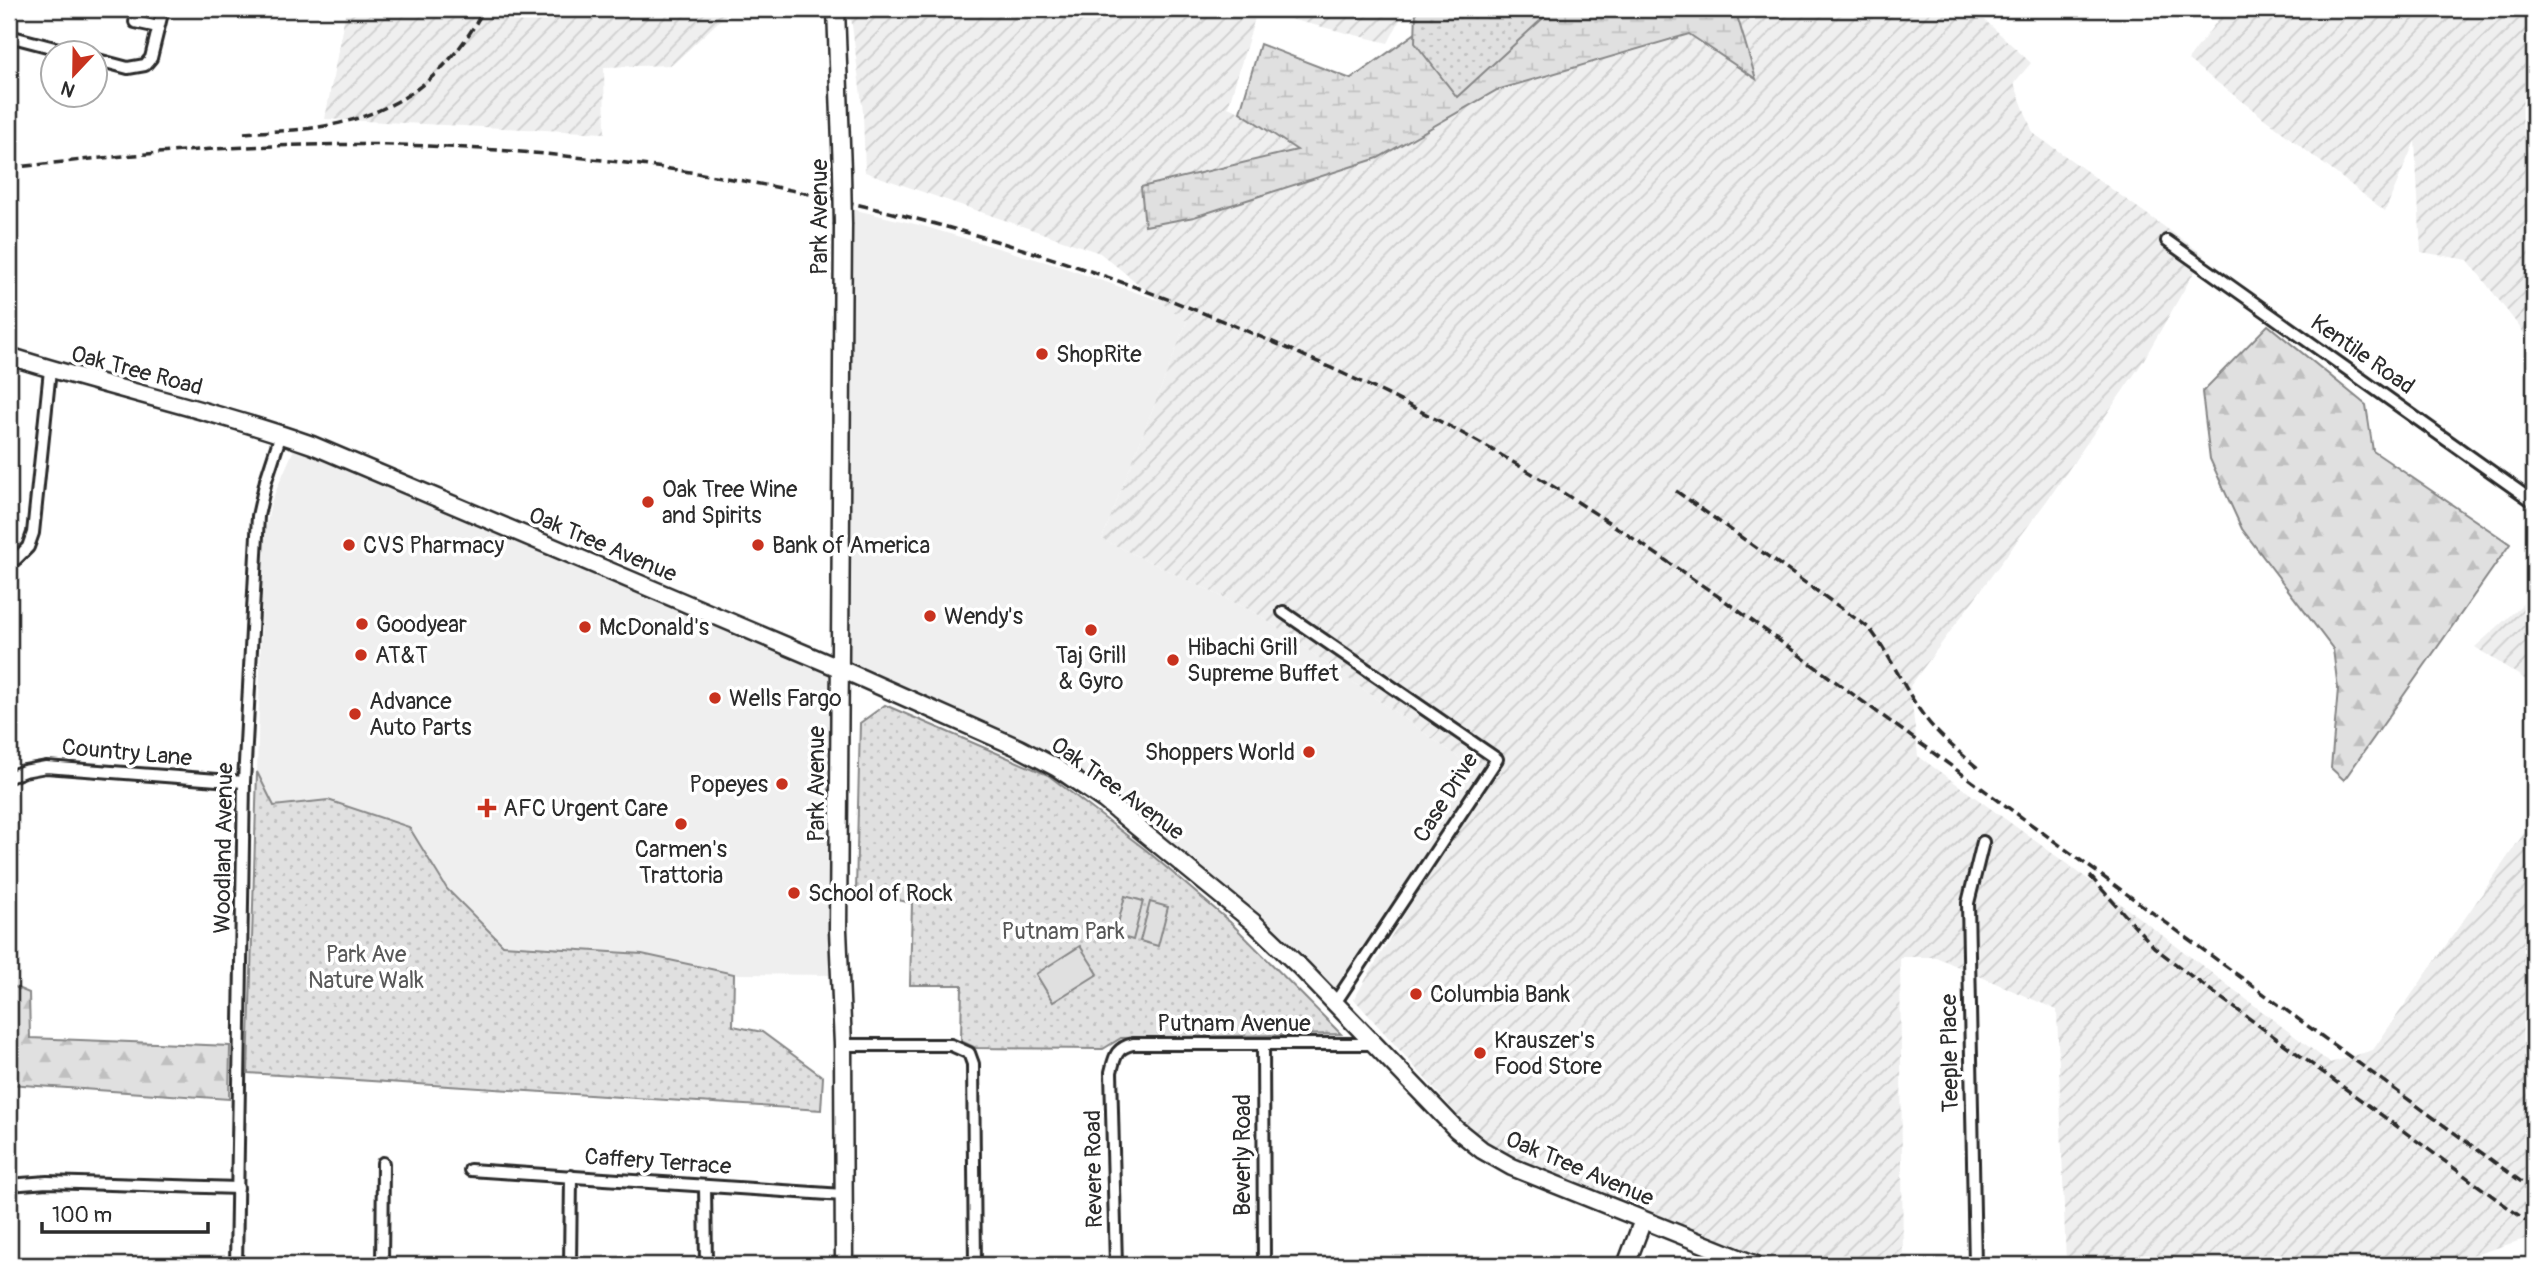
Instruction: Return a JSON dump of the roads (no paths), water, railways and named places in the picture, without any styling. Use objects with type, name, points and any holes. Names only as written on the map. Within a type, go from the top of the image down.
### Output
[{"type":"street","points":[[108,63],[128,68],[145,65],[151,58],[163,9]]},
{"type":"street","name":"Park Avenue","points":[[836,9],[843,225],[838,930],[843,1045],[844,1265]]},
{"type":"street","points":[[135,22],[158,27]]},
{"type":"street","points":[[9,36],[38,44]]},
{"type":"street","name":"Kentile Road","points":[[2167,241],[2534,502]]},
{"type":"street","name":"Oak Tree Road","points":[[9,356],[50,370],[254,426]]},
{"type":"street","points":[[16,559],[28,547],[33,533],[50,370]]},
{"type":"street","name":"Oak Tree Avenue","points":[[254,426],[370,469],[841,668],[1019,748],[1072,778],[1114,808],[1229,901],[1335,1003],[1463,1135],[1482,1150],[1513,1167],[1756,1265]]},
{"type":"street","name":"Woodland Avenue","points":[[236,1265],[244,782],[258,516],[265,480],[281,435]]},
{"type":"street","name":"Case Drive","points":[[1283,612],[1497,759],[1335,1003]]},
{"type":"street","name":"Country Lane","points":[[9,777],[46,767],[244,782]]},
{"type":"street","name":"Teeple Place","points":[[1975,1265],[1968,903],[1983,842]]},
{"type":"street","name":"Putnam Avenue","points":[[1111,1072],[1118,1051],[1133,1044],[1375,1044]]},
{"type":"street","name":"Beverly Road","points":[[1263,1044],[1264,1265]]},
{"type":"street","points":[[843,1045],[951,1045],[969,1053],[973,1064],[975,1265]]},
{"type":"street","name":"Revere Road","points":[[1111,1072],[1116,1265]]},
{"type":"street","points":[[382,1265],[383,1163]]},
{"type":"street","name":"Caffery Terrace","points":[[470,1170],[843,1195]]},
{"type":"street","points":[[570,1265],[571,1176]]},
{"type":"street","points":[[9,1185],[47,1182],[238,1188]]},
{"type":"street","points":[[705,1186],[706,1265]]},
{"type":"street","points":[[1626,1265],[1643,1220]]},
{"type":"railway","points":[[244,133],[325,126],[376,112],[399,101],[438,72],[455,53],[484,9]]},
{"type":"railway","points":[[9,168],[165,152],[322,145],[427,146],[636,164],[740,180],[843,201],[944,226],[1045,256],[1144,290],[1242,329],[1303,355],[1451,427],[1543,480],[1635,539],[1725,601],[2534,1191]]},
{"type":"railway","points":[[1676,491],[1869,628],[1933,728],[1979,769]]},
{"type":"railway","points":[[2090,876],[2154,947],[2528,1222]]},
{"type":"place","name":"ShopRite","points":[[1042,354]]},
{"type":"place","name":"Oak Tree Wine and Spirits","points":[[648,502]]},
{"type":"place","name":"CVS Pharmacy","points":[[349,545]]},
{"type":"place","name":"Bank of America","points":[[758,545]]},
{"type":"place","name":"Wendy's","points":[[930,616]]},
{"type":"place","name":"Goodyear","points":[[362,624]]},
{"type":"place","name":"McDonald's","points":[[585,627]]},
{"type":"place","name":"Taj Grill & Gyro","points":[[1091,630]]},
{"type":"place","name":"AT&T","points":[[361,655]]},
{"type":"place","name":"Hibachi Grill Supreme Buffet","points":[[1173,660]]},
{"type":"place","name":"Wells Fargo","points":[[715,698]]},
{"type":"place","name":"Advance Auto Parts","points":[[355,714]]},
{"type":"place","name":"Shoppers World","points":[[1309,752]]},
{"type":"place","name":"Popeyes","points":[[782,784]]},
{"type":"place","name":"AFC Urgent Care","points":[[487,808]]},
{"type":"place","name":"Carmen's Trattoria","points":[[681,824]]},
{"type":"place","name":"School of Rock","points":[[794,893]]},
{"type":"place","name":"Columbia Bank","points":[[1416,994]]},
{"type":"place","name":"Krauszer's Food Store","points":[[1480,1053]]},
{"type":"park label","name":"Putnam Park","points":[[1063,931]]},
{"type":"park label","name":"Park Ave Nature Walk","points":[[366,967]]}]
